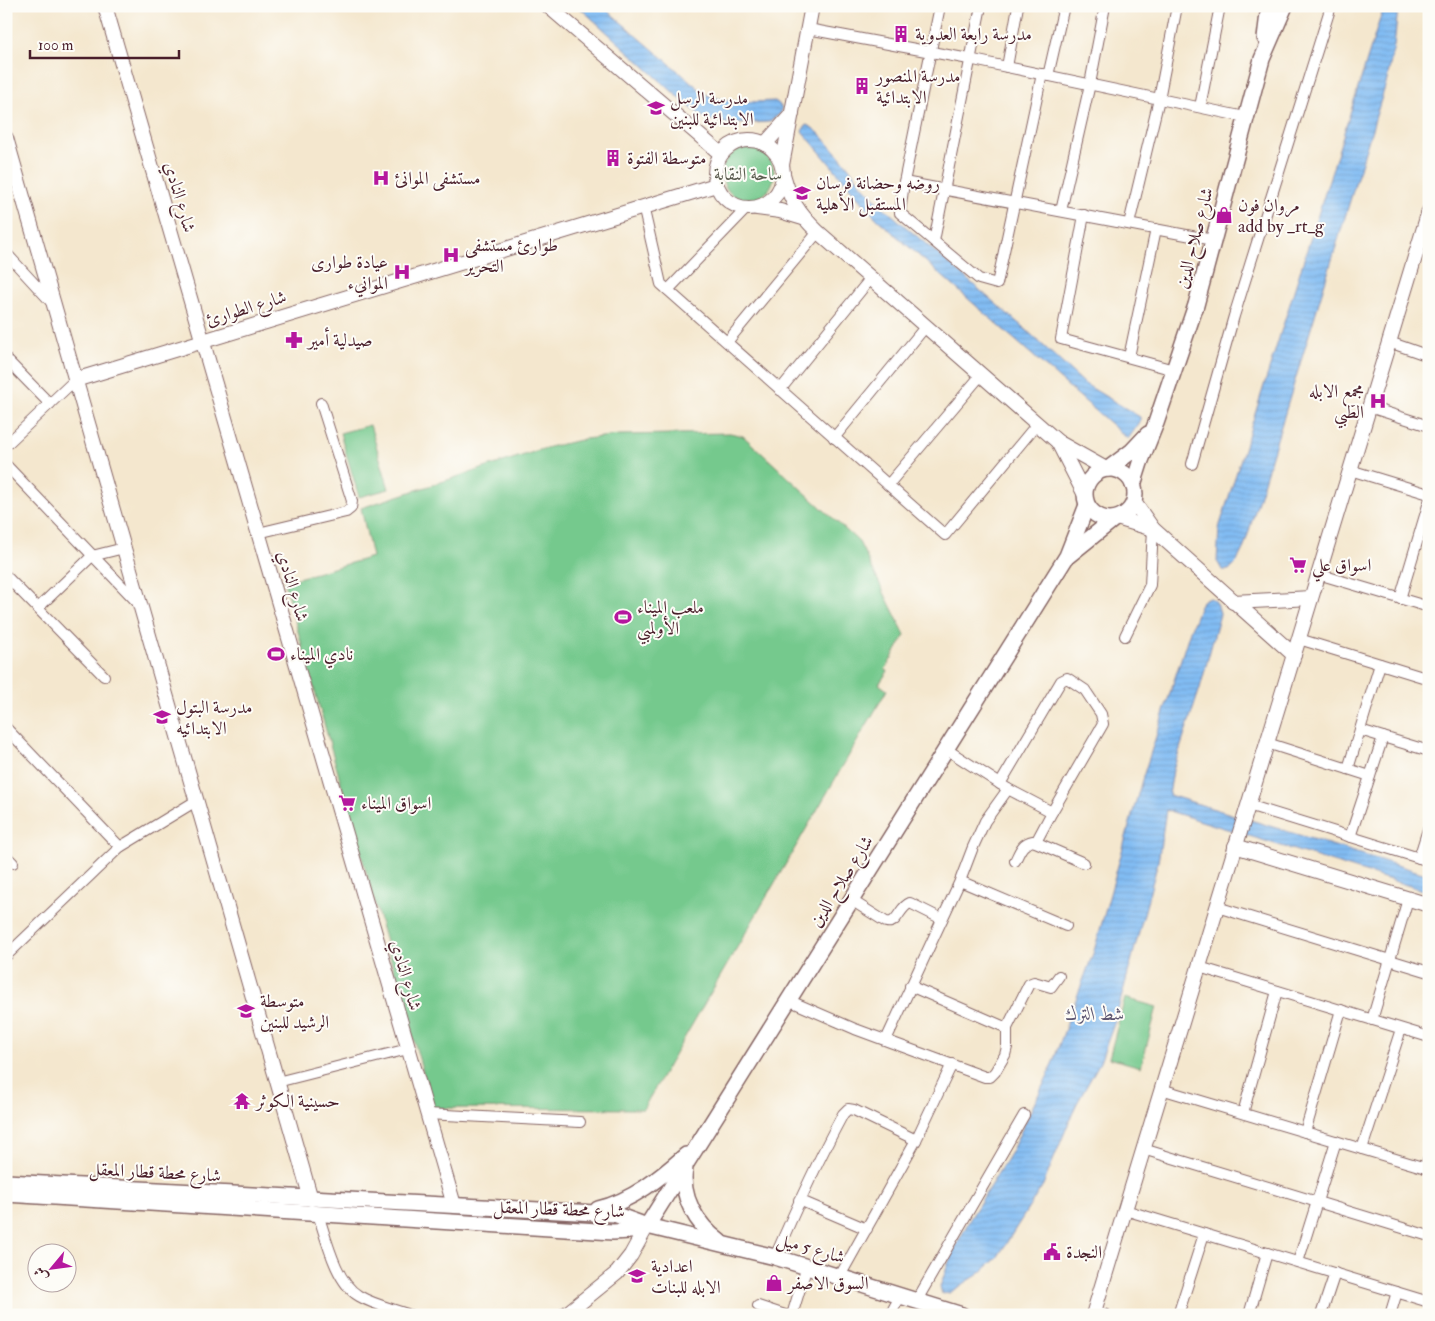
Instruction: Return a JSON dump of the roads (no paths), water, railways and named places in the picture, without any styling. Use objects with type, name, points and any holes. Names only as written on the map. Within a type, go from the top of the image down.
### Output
[{"type":"main road","name":"شارع صلاح الدين","points":[[1133,485],[1196,305],[1245,117],[1262,60],[1269,14],[1285,6]]},
{"type":"main road","points":[[1269,14],[1294,6]]},
{"type":"main road","name":"شارع صلاح الدين","points":[[1107,469],[1141,442],[1156,423]]},
{"type":"main road","points":[[1107,469],[1122,472],[1133,485],[1134,502],[1130,509],[1115,519],[1098,517],[1086,499],[1086,484],[1098,472],[1107,469]]},
{"type":"main road","name":"شارع صلاح الدين","points":[[647,1226],[1067,556],[1086,499]]},
{"type":"main road","name":"شارع صلاح الدين","points":[[1067,556],[1115,519]]},
{"type":"main road","points":[[585,1212],[614,1205],[636,1194],[698,1144]]},
{"type":"main road","points":[[686,1163],[684,1186],[690,1207],[706,1230],[721,1243]]},
{"type":"main road","name":"شارع محطة قطار المعقل","points":[[6,1182],[585,1212],[614,1214],[647,1226]]},
{"type":"main road","name":"شارع محطة قطار المعقل","points":[[6,1194],[613,1232],[630,1231],[647,1226]]},
{"type":"main road","name":"شارع 5 ميل","points":[[647,1226],[775,1257],[962,1315]]},
{"type":"street","name":"شارع النادي","points":[[105,6],[454,1205]]},
{"type":"street","points":[[548,6],[721,154]]},
{"type":"street","points":[[668,290],[751,208],[768,204],[776,196],[782,185],[792,113],[812,6]]},
{"type":"street","points":[[940,6],[904,182],[900,213],[979,280],[997,284],[1014,202],[1064,6]]},
{"type":"street","points":[[934,241],[981,6]]},
{"type":"street","points":[[1007,67],[1018,6]]},
{"type":"street","points":[[1061,211],[1090,84],[1105,6]]},
{"type":"street","points":[[1130,224],[1159,99],[1177,6]]},
{"type":"street","points":[[1200,107],[1220,6]]},
{"type":"street","points":[[1192,464],[1234,316],[1331,6]]},
{"type":"street","points":[[808,29],[970,59],[1245,117]]},
{"type":"street","points":[[765,144],[792,113]]},
{"type":"street","points":[[6,138],[311,1199]]},
{"type":"street","points":[[803,218],[780,211],[736,206],[727,201],[720,194],[714,174],[721,154],[727,147],[736,142],[746,140],[756,140],[772,149],[778,156],[791,197],[803,218],[1058,442],[1107,469]]},
{"type":"street","points":[[904,182],[1213,240]]},
{"type":"street","name":"شارع الطوارئ","points":[[75,380],[716,185]]},
{"type":"street","points":[[643,206],[661,284],[945,535],[1037,424]]},
{"type":"street","points":[[1098,1313],[1125,1210],[1161,1089],[1389,342],[1425,238],[1429,211]]},
{"type":"street","points":[[1084,215],[1061,339],[1174,370]]},
{"type":"street","points":[[1129,357],[1156,229]]},
{"type":"street","points":[[726,342],[818,232]]},
{"type":"street","points":[[6,253],[53,304]]},
{"type":"street","points":[[780,390],[871,278]]},
{"type":"street","points":[[834,438],[926,326]]},
{"type":"street","points":[[1389,342],[1429,356]]},
{"type":"street","points":[[6,359],[50,404]]},
{"type":"street","points":[[888,485],[981,374]]},
{"type":"street","points":[[6,445],[75,380]]},
{"type":"street","points":[[258,533],[346,512],[351,508],[352,501],[321,403]]},
{"type":"street","points":[[1369,407],[1429,426]]},
{"type":"street","points":[[1058,442],[1086,499]]},
{"type":"street","points":[[6,465],[140,606]]},
{"type":"street","points":[[1350,470],[1429,494]]},
{"type":"street","points":[[1134,502],[1154,529],[1294,655]]},
{"type":"street","points":[[1400,599],[1424,535],[1429,502]]},
{"type":"street","points":[[1115,519],[1154,529]]},
{"type":"street","points":[[1125,636],[1150,585],[1154,529]]},
{"type":"street","points":[[38,608],[92,556],[124,548]]},
{"type":"street","points":[[1318,574],[1429,607]]},
{"type":"street","points":[[6,576],[104,676]]},
{"type":"street","points":[[1233,602],[1311,598]]},
{"type":"street","points":[[1298,639],[1429,679]]},
{"type":"street","points":[[1348,769],[1380,664]]},
{"type":"street","points":[[886,1040],[960,881],[982,827],[1061,681],[1067,678],[1086,690],[1101,714],[1103,724],[1036,842]]},
{"type":"street","points":[[6,728],[120,847]]},
{"type":"street","points":[[1360,730],[1429,751]]},
{"type":"street","points":[[1350,836],[1383,737]]},
{"type":"street","points":[[1267,744],[1370,776]]},
{"type":"street","points":[[946,749],[1004,786],[1052,812]]},
{"type":"street","points":[[6,956],[120,847],[196,801]]},
{"type":"street","points":[[1248,805],[1424,859],[1429,826]]},
{"type":"street","points":[[1015,860],[1026,842],[1033,841],[1084,863]]},
{"type":"street","points":[[1235,846],[1429,905]]},
{"type":"street","points":[[960,881],[1066,926]]},
{"type":"street","points":[[1372,1020],[1408,899]]},
{"type":"street","points":[[851,900],[890,923],[894,922],[905,905],[910,903],[942,919]]},
{"type":"street","points":[[1217,907],[1429,972]]},
{"type":"street","points":[[1198,967],[1429,1037]]},
{"type":"street","points":[[788,1000],[855,1029],[985,1077],[990,1077],[996,1072],[1005,1054],[1007,1028],[1031,982],[1050,987],[1059,976]]},
{"type":"street","points":[[910,986],[1007,1028]]},
{"type":"street","points":[[1243,1113],[1276,991]]},
{"type":"street","points":[[1305,1132],[1341,1010]]},
{"type":"street","points":[[1362,1149],[1401,1029]]},
{"type":"street","points":[[277,1082],[408,1049]]},
{"type":"street","points":[[840,1276],[916,1140],[952,1064]]},
{"type":"street","points":[[1161,1089],[1427,1168],[1429,1157]]},
{"type":"street","points":[[775,1257],[799,1200],[843,1114],[848,1110],[854,1110],[916,1140]]},
{"type":"street","points":[[427,1114],[580,1122]]},
{"type":"street","points":[[917,1300],[1024,1114]]},
{"type":"street","points":[[1298,1262],[1336,1141]]},
{"type":"street","points":[[1143,1149],[1429,1236]]},
{"type":"street","points":[[799,1200],[867,1228]]},
{"type":"street","points":[[1125,1210],[1429,1302]]},
{"type":"street","points":[[318,1214],[338,1270],[350,1290],[360,1297],[410,1315]]},
{"type":"street","points":[[565,1315],[617,1273],[631,1255],[647,1226]]},
{"type":"street","points":[[1178,1315],[1204,1234]]},
{"type":"street","points":[[1250,1315],[1267,1253]]},
{"type":"street","points":[[792,1315],[806,1266]]},
{"type":"street","points":[[1321,1315],[1334,1273]]},
{"type":"street","points":[[1390,1315],[1397,1292]]},
{"type":"street","points":[[890,1315],[901,1295]]},
{"type":"street","points":[[758,1306],[785,1315]]},
{"type":"water","points":[[578,6],[602,6],[705,94],[731,101],[775,101],[782,109],[781,113],[769,122],[736,124],[706,119],[686,104]]},
{"type":"water","points":[[1384,6],[1397,6],[1398,9],[1394,46],[1387,80],[1244,547],[1237,561],[1229,570],[1222,570],[1217,561],[1219,528]]},
{"type":"water","points":[[806,125],[820,134],[862,185],[884,208],[1024,328],[1085,384],[1140,417],[1140,422],[1128,439],[876,218],[802,131]]},
{"type":"water","name":"شط الترك","points":[[1207,598],[1215,601],[1220,614],[1200,688],[1173,770],[1169,795],[1429,875],[1429,892],[1166,810],[1158,862],[1115,1021],[1100,1062],[1076,1105],[1043,1185],[997,1258],[979,1274],[949,1293],[942,1294],[940,1287],[951,1256],[970,1219],[1011,1152],[1048,1075],[1094,951],[1142,780],[1190,631],[1202,601]]},
{"type":"place","name":"مدرسة رابعة العدوية","points":[[901,34]]},
{"type":"place","name":"مدرسة المنصور الابتدائية","points":[[862,86]]},
{"type":"place","name":"مدرسة الرسل الابتدائية للبنين","points":[[656,108]]},
{"type":"place","name":"متوسطة الفتوة","points":[[613,158]]},
{"type":"place","name":"مستشفى الموانئ","points":[[381,178]]},
{"type":"place","name":"روضه وحضانة فرسان المستقبل الأهلية","points":[[802,193]]},
{"type":"place","name":"مروان فون add by _rt_g","points":[[1224,215]]},
{"type":"place","name":"طوارئ مستشفى التحرير","points":[[451,255]]},
{"type":"place","name":"عيادة طوارى الموانيء","points":[[402,272]]},
{"type":"place","name":"صيدلية أمير","points":[[294,340]]},
{"type":"place","name":"مجمع الابله الطبي","points":[[1378,401]]},
{"type":"place","name":"اسواق علي","points":[[1298,565]]},
{"type":"place","name":"ملعب الميناء الأولمبي","points":[[623,617]]},
{"type":"place","name":"نادي الميناء","points":[[276,654]]},
{"type":"place","name":"مدرسة البتول الابتدائيه","points":[[162,717]]},
{"type":"place","name":"اسواق الميناء","points":[[347,803]]},
{"type":"place","name":"متوسطة الرشيد للبنين","points":[[246,1011]]},
{"type":"place","name":"حسينية الكوثر","points":[[242,1101]]},
{"type":"place","name":"النجدة","points":[[1052,1252]]},
{"type":"place","name":"اعدادية الابله للبنات","points":[[637,1276]]},
{"type":"place","name":"السوق الاصفر","points":[[774,1283]]},
{"type":"park label","name":"ساحة النقابة","points":[[748,174]]}]
